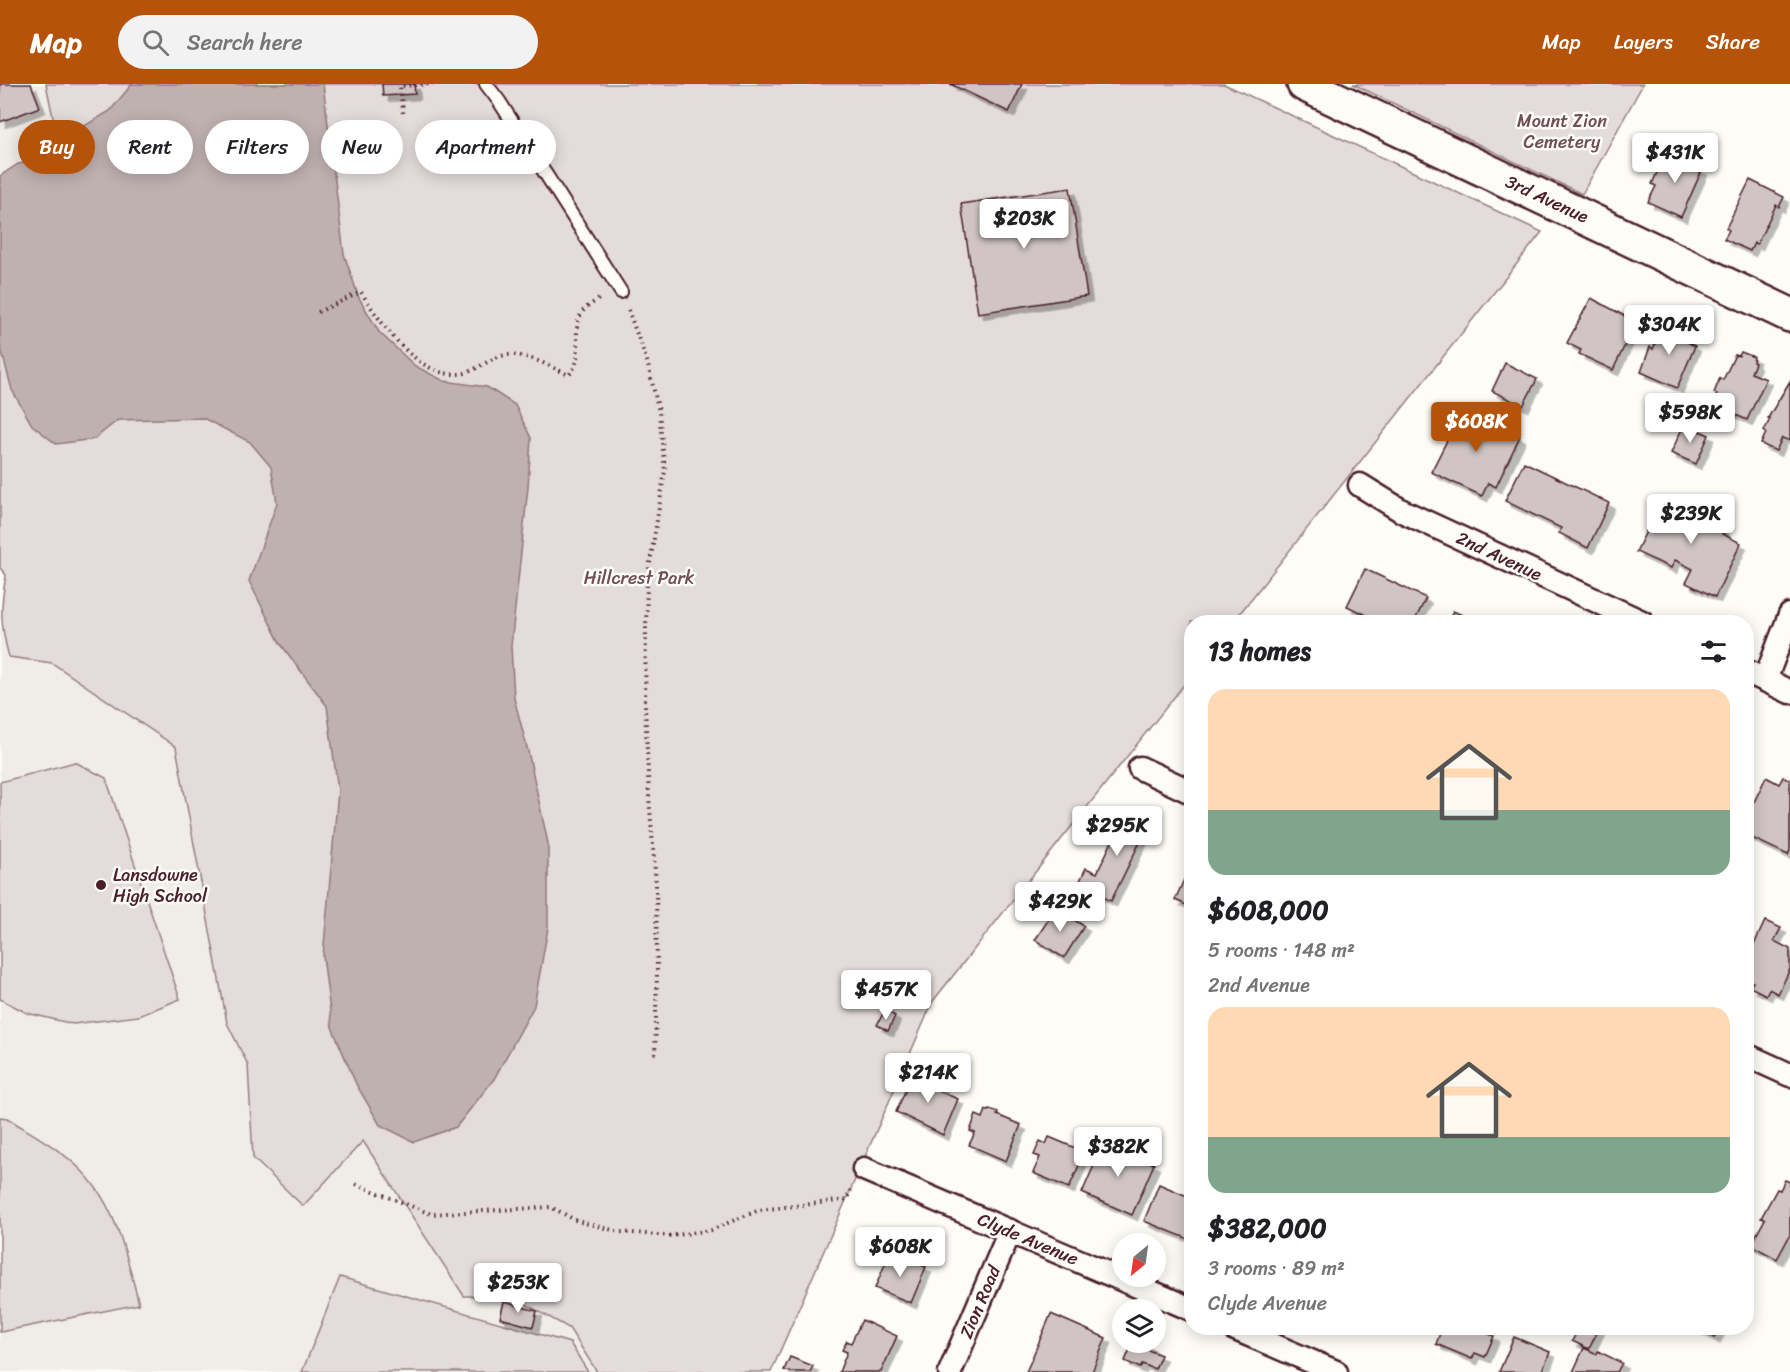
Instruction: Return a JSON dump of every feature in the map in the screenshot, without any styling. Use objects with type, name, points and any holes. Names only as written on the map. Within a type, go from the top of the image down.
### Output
[{"type":"street","name":"3rd Avenue","points":[[1318,87],[1790,315]]},
{"type":"street","name":"2nd Avenue","points":[[1360,485],[1402,511],[1627,615]]},
{"type":"street","points":[[1790,615],[1755,675],[1790,692]]},
{"type":"street","points":[[1140,768],[1184,789]]},
{"type":"street","points":[[1754,1059],[1790,1075]]},
{"type":"street","name":"Clyde Avenue","points":[[864,1169],[1184,1307]]},
{"type":"street","name":"Zion Road","points":[[950,1372],[1010,1231]]},
{"type":"street","points":[[1249,1335],[1329,1371]]},
{"type":"lane","points":[[486,84],[620,290]]},
{"type":"path","points":[[403,113],[400,86],[433,84]]},
{"type":"path","points":[[318,312],[361,292],[384,328],[411,355],[431,369],[451,374],[465,372],[507,355],[528,358],[569,375],[576,367],[580,316],[590,305],[620,290],[646,362],[659,412],[665,471],[647,581],[646,627],[645,705],[656,894],[655,1056]]},
{"type":"path","points":[[356,1184],[431,1214],[551,1207],[577,1221],[620,1232],[670,1236],[711,1230],[759,1210],[846,1200],[864,1169]]},
{"type":"shaded area","points":[[0,84],[46,84],[54,120],[18,120],[18,172],[0,181]]},
{"type":"shaded area","points":[[132,84],[323,84],[327,120],[321,120],[321,174],[334,174],[344,254],[359,298],[379,332],[415,366],[444,381],[487,387],[515,405],[531,438],[511,646],[514,698],[548,843],[548,928],[534,1006],[494,1079],[456,1127],[414,1142],[380,1125],[356,1084],[332,1027],[323,956],[338,791],[327,706],[280,643],[249,581],[277,503],[271,467],[250,442],[203,418],[118,420],[94,439],[56,444],[32,425],[12,390],[0,345],[0,176],[18,164],[18,174],[95,174],[95,120],[110,111]]},
{"type":"shaded area","name":"Lansdowne High School","points":[[0,626],[10,657],[52,663],[176,747],[227,1023],[248,1065],[253,1158],[363,1141],[464,1296],[511,1296],[569,1328],[597,1372],[0,1372]]},
{"type":"green space","name":"Hillcrest Park","points":[[46,84],[1224,84],[1542,232],[1239,615],[1184,615],[1184,685],[933,1001],[771,1372],[597,1372],[569,1328],[511,1296],[464,1296],[363,1141],[303,1206],[253,1158],[248,1065],[227,1023],[176,747],[52,663],[9,657],[2,616],[6,575],[0,568],[0,181],[18,172],[18,174],[95,174],[95,120],[54,120]]},
{"type":"green space","name":"Mount Zion Cemetery","points":[[1353,84],[1643,84],[1582,194]]},
{"type":"green space","points":[[75,762],[106,778],[180,999],[138,1016],[73,1024],[27,1013],[0,999],[0,782]]},
{"type":"green space","points":[[0,1117],[7,1118],[56,1149],[74,1163],[94,1185],[104,1200],[119,1233],[139,1304],[0,1332]]},
{"type":"green space","points":[[340,1277],[570,1343],[588,1372],[302,1372]]},
{"type":"building","points":[[0,84],[31,84],[40,107],[0,122]]},
{"type":"building","points":[[382,84],[414,84],[415,94],[383,96]]},
{"type":"building","points":[[950,84],[1022,84],[1009,112]]},
{"type":"building","points":[[1665,154],[1678,160],[1681,155],[1693,160],[1691,165],[1702,170],[1681,217],[1648,202],[1656,186],[1652,184]]},
{"type":"building","points":[[1750,180],[1784,197],[1779,207],[1776,205],[1757,244],[1754,243],[1750,251],[1724,239],[1729,230],[1726,228]]},
{"type":"building","points":[[1070,188],[1087,296],[978,313],[961,204]]},
{"type":"building","points":[[1591,298],[1636,322],[1613,370],[1579,354],[1581,350],[1567,343]]},
{"type":"building","points":[[1667,322],[1687,331],[1683,340],[1695,346],[1677,388],[1641,372],[1650,347],[1653,349],[1661,329],[1664,330]]},
{"type":"building","points":[[1741,352],[1754,357],[1753,362],[1755,363],[1751,373],[1766,379],[1747,420],[1727,411],[1723,419],[1712,414],[1715,407],[1712,406],[1717,394],[1714,393],[1720,378],[1723,380],[1735,355],[1739,356]]},
{"type":"building","points":[[1505,363],[1537,379],[1523,406],[1492,391]]},
{"type":"building","points":[[1790,381],[1790,441],[1782,438],[1776,451],[1761,444],[1770,419],[1768,418]]},
{"type":"building","points":[[1463,409],[1520,436],[1496,487],[1488,483],[1482,496],[1431,472]]},
{"type":"building","points":[[1684,424],[1709,435],[1696,464],[1671,453]]},
{"type":"building","points":[[1524,462],[1609,503],[1588,548],[1559,533],[1561,528],[1505,501]]},
{"type":"building","points":[[1699,505],[1716,512],[1724,531],[1722,534],[1741,543],[1715,597],[1686,583],[1693,569],[1675,560],[1671,568],[1636,552],[1657,509],[1670,515],[1675,506],[1682,510]]},
{"type":"building","points":[[1365,569],[1426,598],[1418,615],[1366,615],[1347,606]]},
{"type":"building","points":[[1766,777],[1779,784],[1783,777],[1790,780],[1790,850],[1788,855],[1754,839],[1754,802]]},
{"type":"building","points":[[1126,812],[1156,826],[1149,839],[1143,836],[1111,901],[1078,885],[1086,868],[1097,873]]},
{"type":"building","points":[[1184,880],[1184,904],[1175,900]]},
{"type":"building","points":[[1056,908],[1084,926],[1064,958],[1035,940]]},
{"type":"building","points":[[1765,921],[1781,928],[1774,941],[1790,949],[1790,969],[1778,994],[1769,989],[1766,995],[1754,989],[1754,945]]},
{"type":"building","points":[[885,1010],[895,1016],[888,1031],[877,1025]]},
{"type":"building","points":[[926,1074],[943,1082],[939,1091],[958,1099],[943,1135],[896,1112],[910,1080],[923,1081]]},
{"type":"building","points":[[989,1109],[1021,1125],[1006,1161],[969,1145],[975,1133],[970,1131],[976,1115],[983,1118],[986,1110]]},
{"type":"building","points":[[1049,1137],[1085,1152],[1069,1188],[1033,1173],[1040,1157],[1034,1155],[1040,1141],[1046,1144]]},
{"type":"building","points":[[1104,1142],[1154,1164],[1132,1215],[1082,1193]]},
{"type":"building","points":[[1785,1180],[1790,1182],[1790,1235],[1777,1259],[1754,1247],[1754,1239],[1765,1219],[1761,1218],[1777,1189],[1780,1190]]},
{"type":"building","points":[[1159,1184],[1184,1195],[1184,1237],[1144,1221]]},
{"type":"building","points":[[890,1252],[926,1267],[911,1303],[875,1288]]},
{"type":"building","points":[[504,1302],[537,1311],[533,1327],[500,1318]]},
{"type":"building","points":[[1051,1314],[1106,1338],[1092,1372],[1026,1372]]},
{"type":"building","points":[[862,1320],[897,1336],[881,1372],[839,1372],[847,1352],[842,1350],[847,1341],[851,1343]]},
{"type":"building","points":[[1439,1335],[1494,1336],[1485,1357],[1475,1353],[1472,1359],[1436,1344]]},
{"type":"building","points":[[1575,1335],[1596,1335],[1589,1349],[1572,1341]]},
{"type":"building","points":[[1514,1337],[1550,1352],[1542,1372],[1499,1372]]},
{"type":"building","points":[[1584,1348],[1597,1354],[1598,1351],[1622,1363],[1617,1372],[1573,1372]]},
{"type":"building","points":[[1128,1353],[1161,1355],[1155,1369],[1142,1364],[1140,1368],[1125,1361]]},
{"type":"building","points":[[790,1357],[813,1366],[810,1372],[784,1370]]},
{"type":"place","name":"Lansdowne High School","points":[[101,885]]}]
